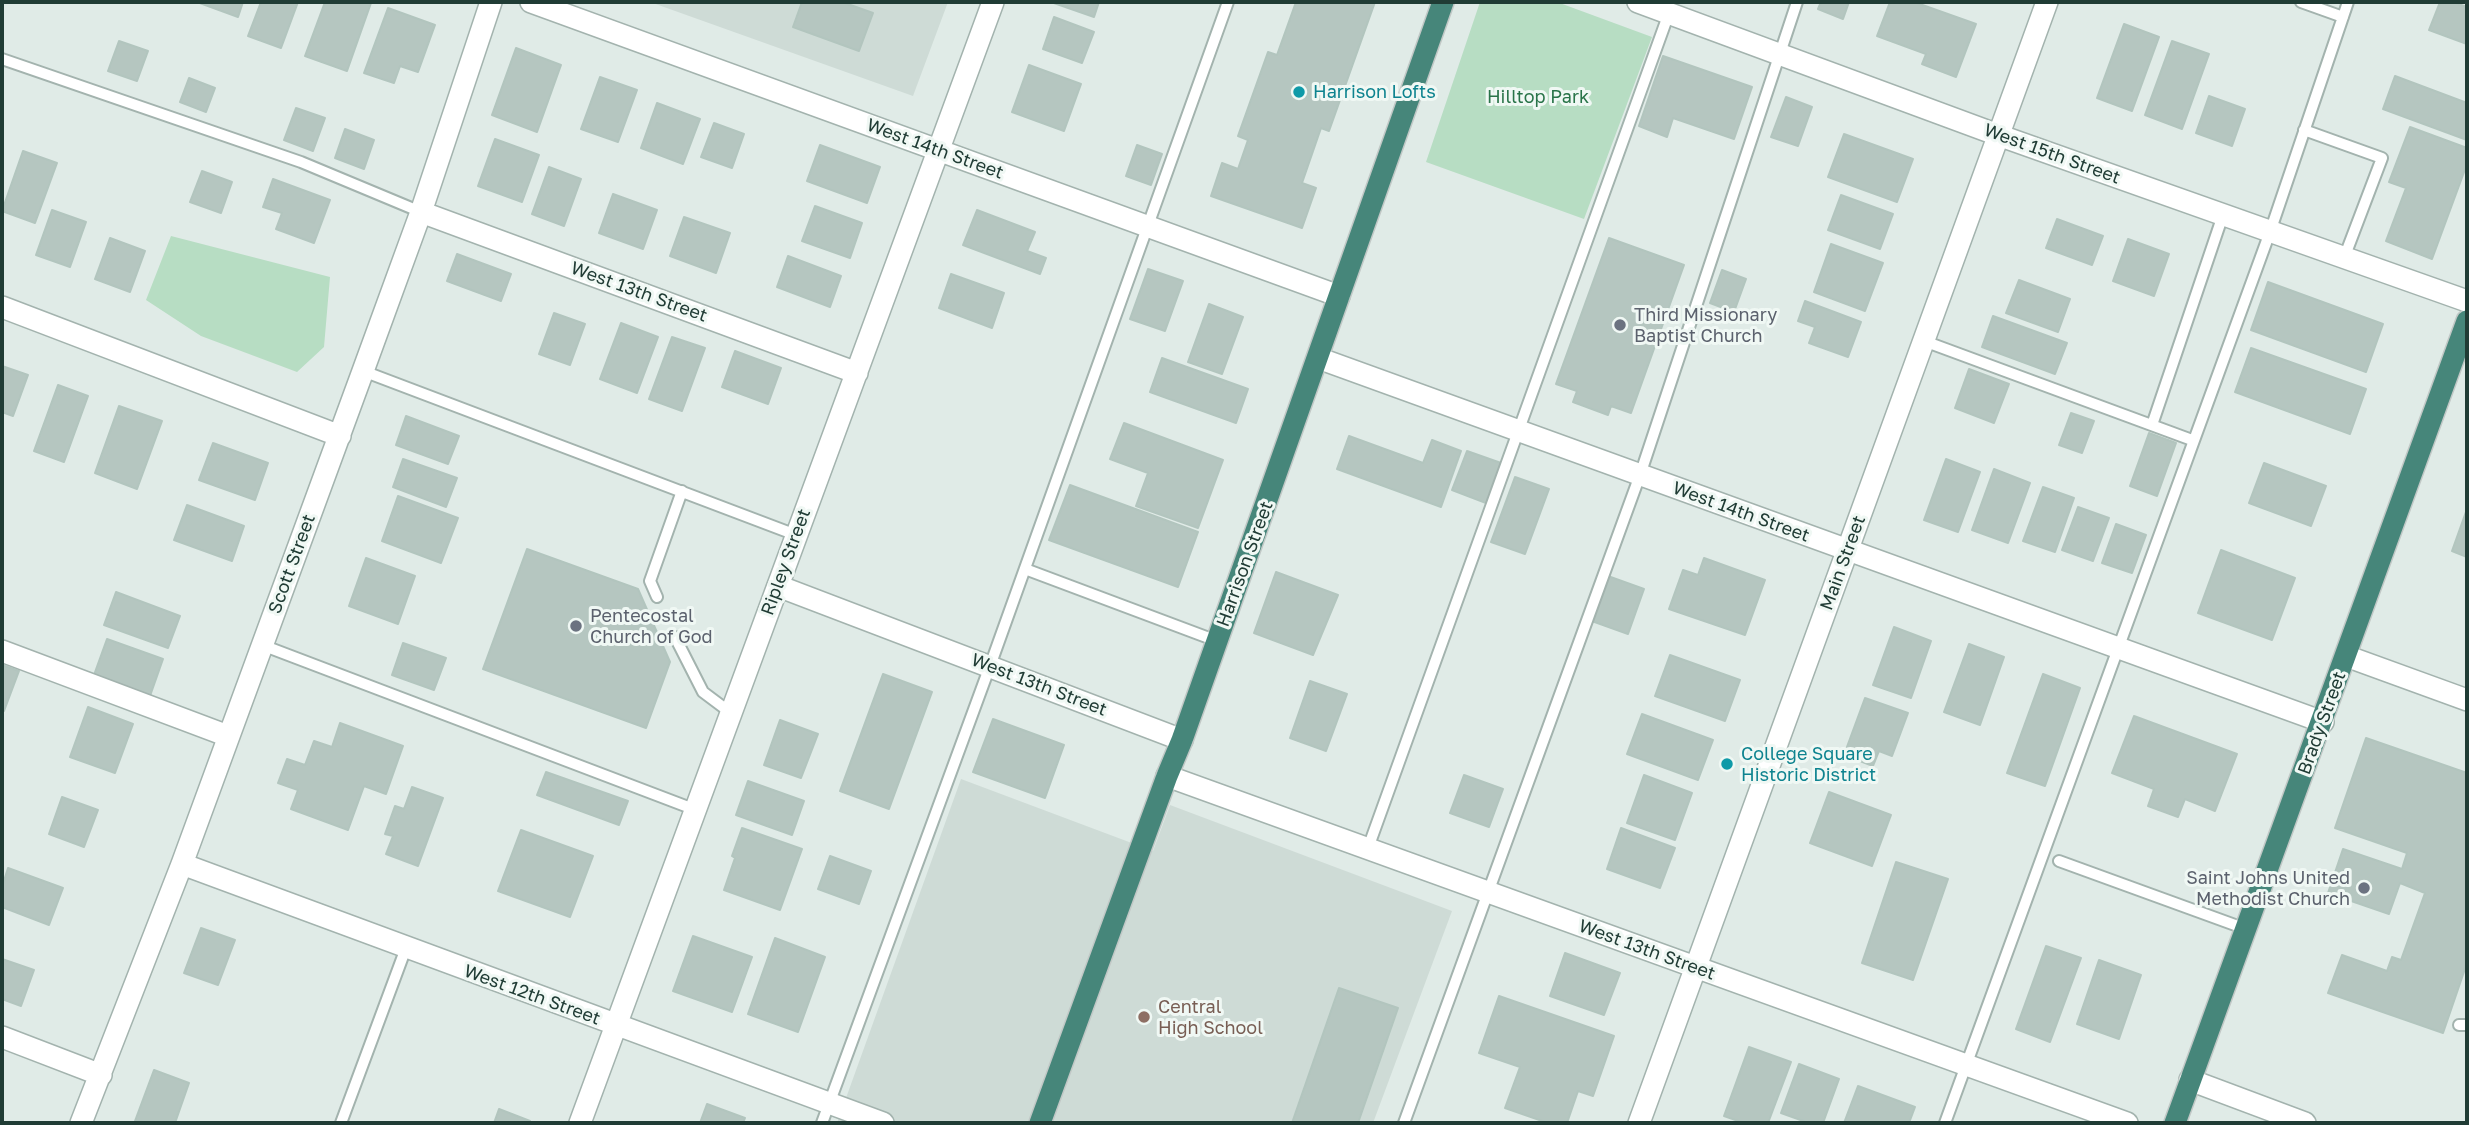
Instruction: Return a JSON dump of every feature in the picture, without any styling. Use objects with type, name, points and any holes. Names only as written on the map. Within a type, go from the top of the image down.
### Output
[{"type":"highway","name":"Harrison Street","points":[[1040,1123],[1182,740],[1443,2]]},
{"type":"highway","name":"Brady Street","points":[[2175,1123],[2467,321]]},
{"type":"street","name":"Scott Street","points":[[81,1123],[182,864],[340,436],[421,212],[491,2]]},
{"type":"street","name":"West 14th Street","points":[[531,2],[1339,296]]},
{"type":"street","name":"Ripley Street","points":[[580,1123],[993,2]]},
{"type":"street","name":"West 15th Street","points":[[1638,2],[1998,135],[2467,301]]},
{"type":"street","name":"Main Street","points":[[1639,1123],[2047,2]]},
{"type":"street","name":"West 13th Street","points":[[421,212],[857,373]]},
{"type":"street","points":[[2,307],[340,436]]},
{"type":"street","name":"West 14th Street","points":[[1318,358],[2323,722]]},
{"type":"street","name":"West 13th Street","points":[[778,586],[1182,740]]},
{"type":"street","points":[[2,651],[228,736]]},
{"type":"street","points":[[2346,656],[2467,699]]},
{"type":"street","name":"West 13th Street","points":[[1167,776],[2127,1123]]},
{"type":"street","name":"West 12th Street","points":[[182,864],[616,1026],[826,1114],[883,1123]]},
{"type":"street","points":[[2,1038],[101,1075]]},
{"type":"street","points":[[2190,1080],[2305,1123]]},
{"type":"lane","points":[[826,1114],[1228,2]]},
{"type":"lane","points":[[1404,1123],[1640,475],[1797,2]]},
{"type":"lane","points":[[2301,2],[2343,16]]},
{"type":"lane","points":[[1945,1123],[2270,232],[2348,2]]},
{"type":"lane","points":[[1368,848],[1668,13]]},
{"type":"lane","points":[[2,58],[301,162],[421,212]]},
{"type":"lane","points":[[2304,130],[2382,158],[2344,258]]},
{"type":"lane","points":[[2152,425],[2223,215]]},
{"type":"lane","points":[[1924,341],[2192,440]]},
{"type":"lane","points":[[363,371],[796,535]]},
{"type":"lane","points":[[657,597],[650,581],[682,491]]},
{"type":"lane","points":[[1025,569],[1217,642]]},
{"type":"lane","points":[[675,636],[703,692],[731,713]]},
{"type":"lane","points":[[262,645],[696,810]]},
{"type":"lane","points":[[2059,861],[2246,929]]},
{"type":"lane","points":[[341,1123],[406,948]]},
{"type":"shaded area","points":[[650,2],[948,2],[913,96]]},
{"type":"shaded area","name":"Central High School","points":[[961,779],[1153,851],[1170,805],[1452,911],[1373,1123],[837,1123]]},
{"type":"green space","name":"Hilltop Park","points":[[1480,2],[1557,2],[1652,37],[1584,219],[1426,162]]},
{"type":"green space","points":[[171,236],[330,277],[324,347],[297,372],[201,336],[146,300]]},
{"type":"building","points":[[197,2],[243,2],[238,17]]},
{"type":"building","points":[[261,2],[298,2],[281,48],[248,36]]},
{"type":"building","points":[[325,2],[371,3],[347,71],[305,56]]},
{"type":"building","points":[[802,2],[842,2],[873,13],[859,51],[793,27]]},
{"type":"building","points":[[1051,2],[1099,2],[1094,17]]},
{"type":"building","name":"Harrison Lofts","points":[[1296,2],[1375,2],[1329,131],[1321,128],[1302,183],[1316,188],[1302,228],[1211,196],[1222,163],[1238,169],[1248,140],[1238,136],[1268,52],[1277,55]]},
{"type":"building","points":[[1821,2],[1849,2],[1843,19],[1818,9]]},
{"type":"building","points":[[1890,2],[1914,2],[1976,24],[1956,77],[1922,64],[1926,54],[1877,36]]},
{"type":"building","points":[[2440,2],[2453,2],[2467,7],[2467,44],[2429,30]]},
{"type":"building","points":[[388,8],[435,25],[418,72],[400,66],[394,83],[364,73]]},
{"type":"building","points":[[1054,17],[1094,32],[1082,63],[1043,49]]},
{"type":"building","points":[[2124,24],[2159,37],[2132,111],[2097,98]]},
{"type":"building","points":[[119,41],[148,51],[137,81],[108,71]]},
{"type":"building","points":[[2172,41],[2209,54],[2182,129],[2145,115]]},
{"type":"building","points":[[516,48],[561,65],[537,132],[492,115]]},
{"type":"building","points":[[1663,56],[1752,87],[1734,139],[1673,118],[1667,137],[1639,126]]},
{"type":"building","points":[[1029,65],[1081,84],[1064,131],[1012,112]]},
{"type":"building","points":[[2395,76],[2467,103],[2467,140],[2383,109]]},
{"type":"building","points":[[600,77],[637,90],[618,142],[581,129]]},
{"type":"building","points":[[189,78],[215,88],[206,112],[180,102]]},
{"type":"building","points":[[2209,96],[2245,109],[2232,146],[2196,133]]},
{"type":"building","points":[[1786,97],[1812,107],[1798,146],[1771,137]]},
{"type":"building","points":[[657,103],[700,119],[683,164],[641,148]]},
{"type":"building","points":[[296,108],[325,118],[313,151],[284,140]]},
{"type":"building","points":[[714,123],[744,134],[732,168],[701,157]]},
{"type":"building","points":[[2410,127],[2467,148],[2467,164],[2432,259],[2386,241],[2406,188],[2389,182]]},
{"type":"building","points":[[345,129],[374,140],[364,169],[335,158]]},
{"type":"building","points":[[1844,134],[1913,159],[1897,202],[1828,177]]},
{"type":"building","points":[[495,139],[539,155],[522,202],[478,186]]},
{"type":"building","points":[[820,145],[880,167],[867,203],[807,181]]},
{"type":"building","points":[[1137,145],[1162,154],[1151,185],[1126,176]]},
{"type":"building","points":[[23,151],[57,163],[35,223],[2,211]]},
{"type":"building","points":[[549,167],[581,179],[564,226],[532,214]]},
{"type":"building","points":[[202,171],[232,182],[221,213],[190,202]]},
{"type":"building","points":[[273,179],[330,200],[314,243],[276,229],[282,213],[263,207]]},
{"type":"building","points":[[613,194],[657,210],[643,249],[599,233]]},
{"type":"building","points":[[1841,195],[1893,214],[1880,249],[1828,230]]},
{"type":"building","points":[[815,206],[862,223],[850,258],[802,241]]},
{"type":"building","points":[[52,210],[86,222],[70,267],[36,255]]},
{"type":"building","points":[[977,210],[1035,232],[1027,251],[1046,258],[1040,274],[963,245]]},
{"type":"building","points":[[684,217],[730,233],[716,273],[670,256]]},
{"type":"building","points":[[2057,219],[2103,236],[2092,265],[2046,248]]},
{"type":"building","points":[[110,238],[145,251],[130,292],[95,279]]},
{"type":"building","name":"Third Missionary Baptist Church","points":[[1609,238],[1684,265],[1631,413],[1611,406],[1608,415],[1573,402],[1577,391],[1556,384]]},
{"type":"building","points":[[2128,239],[2169,254],[2154,296],[2113,281]]},
{"type":"building","points":[[1831,244],[1883,263],[1865,311],[1814,292]]},
{"type":"building","points":[[457,254],[511,274],[501,301],[447,281]]},
{"type":"building","points":[[788,256],[841,276],[830,307],[777,287]]},
{"type":"building","points":[[1148,269],[1183,281],[1165,331],[1130,319]]},
{"type":"building","points":[[1722,270],[1746,279],[1734,312],[1710,303]]},
{"type":"building","points":[[951,274],[1004,293],[992,328],[939,308]]},
{"type":"building","points":[[2019,280],[2070,299],[2058,332],[2006,313]]},
{"type":"building","points":[[2268,282],[2383,324],[2366,372],[2251,330]]},
{"type":"building","points":[[1805,301],[1861,322],[1848,357],[1809,343],[1815,327],[1798,321]]},
{"type":"building","points":[[1209,304],[1243,317],[1222,374],[1188,362]]},
{"type":"building","points":[[554,313],[585,324],[570,365],[539,354]]},
{"type":"building","points":[[1993,316],[2067,343],[2055,374],[1982,347]]},
{"type":"building","points":[[621,323],[658,337],[637,393],[600,379]]},
{"type":"building","points":[[672,337],[705,348],[682,411],[649,399]]},
{"type":"building","points":[[2251,348],[2366,389],[2350,434],[2235,392]]},
{"type":"building","points":[[735,351],[781,368],[768,404],[722,387]]},
{"type":"building","points":[[1162,358],[1248,389],[1236,423],[1150,392]]},
{"type":"building","points":[[2,366],[28,375],[13,416],[2,412]]},
{"type":"building","points":[[1969,369],[2009,384],[1994,423],[1955,408]]},
{"type":"building","points":[[58,385],[88,396],[64,462],[34,451]]},
{"type":"building","points":[[119,406],[162,421],[137,489],[95,473]]},
{"type":"building","points":[[2071,413],[2094,421],[2082,453],[2059,445]]},
{"type":"building","points":[[406,416],[459,436],[448,464],[396,445]]},
{"type":"building","points":[[1124,423],[1223,460],[1198,528],[1136,506],[1148,473],[1110,459]]},
{"type":"building","points":[[2149,433],[2176,443],[2157,496],[2130,486]]},
{"type":"building","points":[[1349,436],[1423,463],[1432,440],[1461,451],[1441,507],[1337,469]]},
{"type":"building","points":[[213,443],[268,463],[255,500],[199,480]]},
{"type":"building","points":[[1467,451],[1501,463],[1486,503],[1452,490]]},
{"type":"building","points":[[403,459],[457,478],[446,507],[393,487]]},
{"type":"building","points":[[1946,459],[1980,472],[1958,532],[1924,520]]},
{"type":"building","points":[[2264,463],[2326,486],[2311,526],[2249,503]]},
{"type":"building","points":[[1994,469],[2030,483],[2008,543],[1972,530]]},
{"type":"building","points":[[1515,477],[1549,489],[1525,554],[1491,542]]},
{"type":"building","points":[[1070,485],[1198,532],[1178,587],[1049,540]]},
{"type":"building","points":[[2043,487],[2074,498],[2055,552],[2023,541]]},
{"type":"building","points":[[398,496],[458,518],[441,563],[382,541]]},
{"type":"building","points":[[187,505],[244,526],[232,561],[174,540]]},
{"type":"building","points":[[2078,507],[2109,518],[2093,561],[2062,550]]},
{"type":"building","points":[[2467,509],[2467,557],[2452,551]]},
{"type":"building","points":[[2116,524],[2146,535],[2132,573],[2102,563]]},
{"type":"building","name":"Pentecostal Church of God","points":[[527,549],[638,589],[670,662],[646,728],[483,669]]},
{"type":"building","points":[[2221,550],[2295,578],[2272,640],[2198,613]]},
{"type":"building","points":[[366,558],[415,576],[398,624],[349,606]]},
{"type":"building","points":[[1704,558],[1765,580],[1745,635],[1669,609],[1683,570],[1698,575]]},
{"type":"building","points":[[1276,572],[1338,595],[1313,655],[1254,633]]},
{"type":"building","points":[[1605,575],[1644,589],[1628,634],[1589,620]]},
{"type":"building","points":[[116,592],[180,616],[168,648],[104,625]]},
{"type":"building","points":[[1894,627],[1931,641],[1911,698],[1873,685]]},
{"type":"building","points":[[107,639],[163,659],[150,696],[94,675]]},
{"type":"building","points":[[403,643],[446,658],[434,690],[392,675]]},
{"type":"building","points":[[1969,644],[2004,657],[1980,725],[1944,712]]},
{"type":"building","points":[[1670,655],[1740,680],[1725,721],[1655,696]]},
{"type":"building","points":[[2,665],[19,671],[4,711],[2,710]]},
{"type":"building","points":[[883,674],[932,692],[889,809],[840,791]]},
{"type":"building","points":[[2043,674],[2080,688],[2045,786],[2007,773]]},
{"type":"building","points":[[1310,681],[1347,694],[1326,751],[1290,738]]},
{"type":"building","points":[[1865,698],[1908,713],[1892,756],[1879,751],[1873,766],[1844,755]]},
{"type":"building","points":[[88,707],[133,724],[115,773],[70,757]]},
{"type":"building","points":[[1642,714],[1713,740],[1698,780],[1627,754]]},
{"type":"building","points":[[2134,716],[2237,754],[2215,811],[2185,799],[2178,817],[2148,806],[2154,789],[2112,773]]},
{"type":"building","points":[[993,719],[1064,745],[1045,798],[973,772]]},
{"type":"building","points":[[780,720],[818,734],[801,778],[764,765]]},
{"type":"building","points":[[340,723],[403,746],[386,794],[364,786],[348,830],[291,809],[298,790],[278,783],[287,759],[305,765],[314,741],[332,747]]},
{"type":"building","name":"Saint Johns United Methodist Church","points":[[2366,738],[2467,773],[2467,963],[2443,1033],[2328,993],[2342,955],[2387,971],[2392,957],[2401,960],[2425,893],[2400,883],[2389,914],[2328,893],[2343,849],[2402,869],[2407,853],[2335,828]]},
{"type":"building","points":[[546,772],[628,801],[619,825],[537,795]]},
{"type":"building","points":[[1464,775],[1503,789],[1489,827],[1450,813]]},
{"type":"building","points":[[1644,775],[1692,793],[1675,840],[1627,823]]},
{"type":"building","points":[[748,781],[804,801],[792,835],[736,815]]},
{"type":"building","points":[[412,787],[443,798],[418,866],[386,854],[393,836],[385,834],[395,806],[404,809]]},
{"type":"building","points":[[1829,792],[1891,815],[1872,866],[1810,843]]},
{"type":"building","points":[[62,797],[98,810],[84,847],[49,834]]},
{"type":"building","points":[[742,828],[802,849],[780,910],[724,890]]},
{"type":"building","points":[[1621,828],[1675,848],[1660,888],[1607,869]]},
{"type":"building","points":[[521,830],[593,856],[570,917],[498,891]]},
{"type":"building","points":[[830,856],[871,871],[859,904],[818,889]]},
{"type":"building","points":[[1896,862],[1948,879],[1913,980],[1862,963]]},
{"type":"building","points":[[8,868],[63,888],[49,925],[2,907],[2,887]]},
{"type":"building","points":[[201,928],[235,940],[218,985],[184,973]]},
{"type":"building","points":[[693,936],[752,957],[732,1012],[673,991]]},
{"type":"building","points":[[775,938],[825,957],[798,1032],[748,1014]]},
{"type":"building","points":[[2046,946],[2081,958],[2050,1042],[2016,1029]]},
{"type":"building","points":[[1565,953],[1620,973],[1604,1015],[1550,996]]},
{"type":"building","points":[[2,959],[34,970],[21,1006],[2,999]]},
{"type":"building","points":[[2099,960],[2141,975],[2119,1039],[2077,1024]]},
{"type":"building","points":[[1339,988],[1398,1008],[1358,1123],[1292,1123]]},
{"type":"building","points":[[1499,996],[1614,1036],[1593,1096],[1578,1091],[1567,1123],[1548,1123],[1505,1108],[1520,1067],[1479,1053]]},
{"type":"building","points":[[1749,1047],[1791,1062],[1768,1123],[1744,1123],[1724,1116]]},
{"type":"building","points":[[1799,1064],[1839,1079],[1823,1123],[1809,1123],[1781,1113]]},
{"type":"building","points":[[154,1070],[189,1083],[175,1123],[135,1121]]},
{"type":"building","points":[[1858,1086],[1915,1107],[1909,1123],[1844,1123]]},
{"type":"building","points":[[707,1104],[745,1118],[743,1123],[700,1123]]},
{"type":"building","points":[[499,1109],[530,1121],[494,1123]]},
{"type":"place","name":"Harrison Lofts","points":[[1299,92]]},
{"type":"place","name":"Third Missionary Baptist Church","points":[[1620,325]]},
{"type":"place","name":"Pentecostal Church of God","points":[[576,626]]},
{"type":"place","name":"College Square Historic District","points":[[1727,764]]},
{"type":"place","name":"Saint Johns United Methodist Church","points":[[2364,888]]},
{"type":"place","name":"Central High School","points":[[1144,1017]]}]
